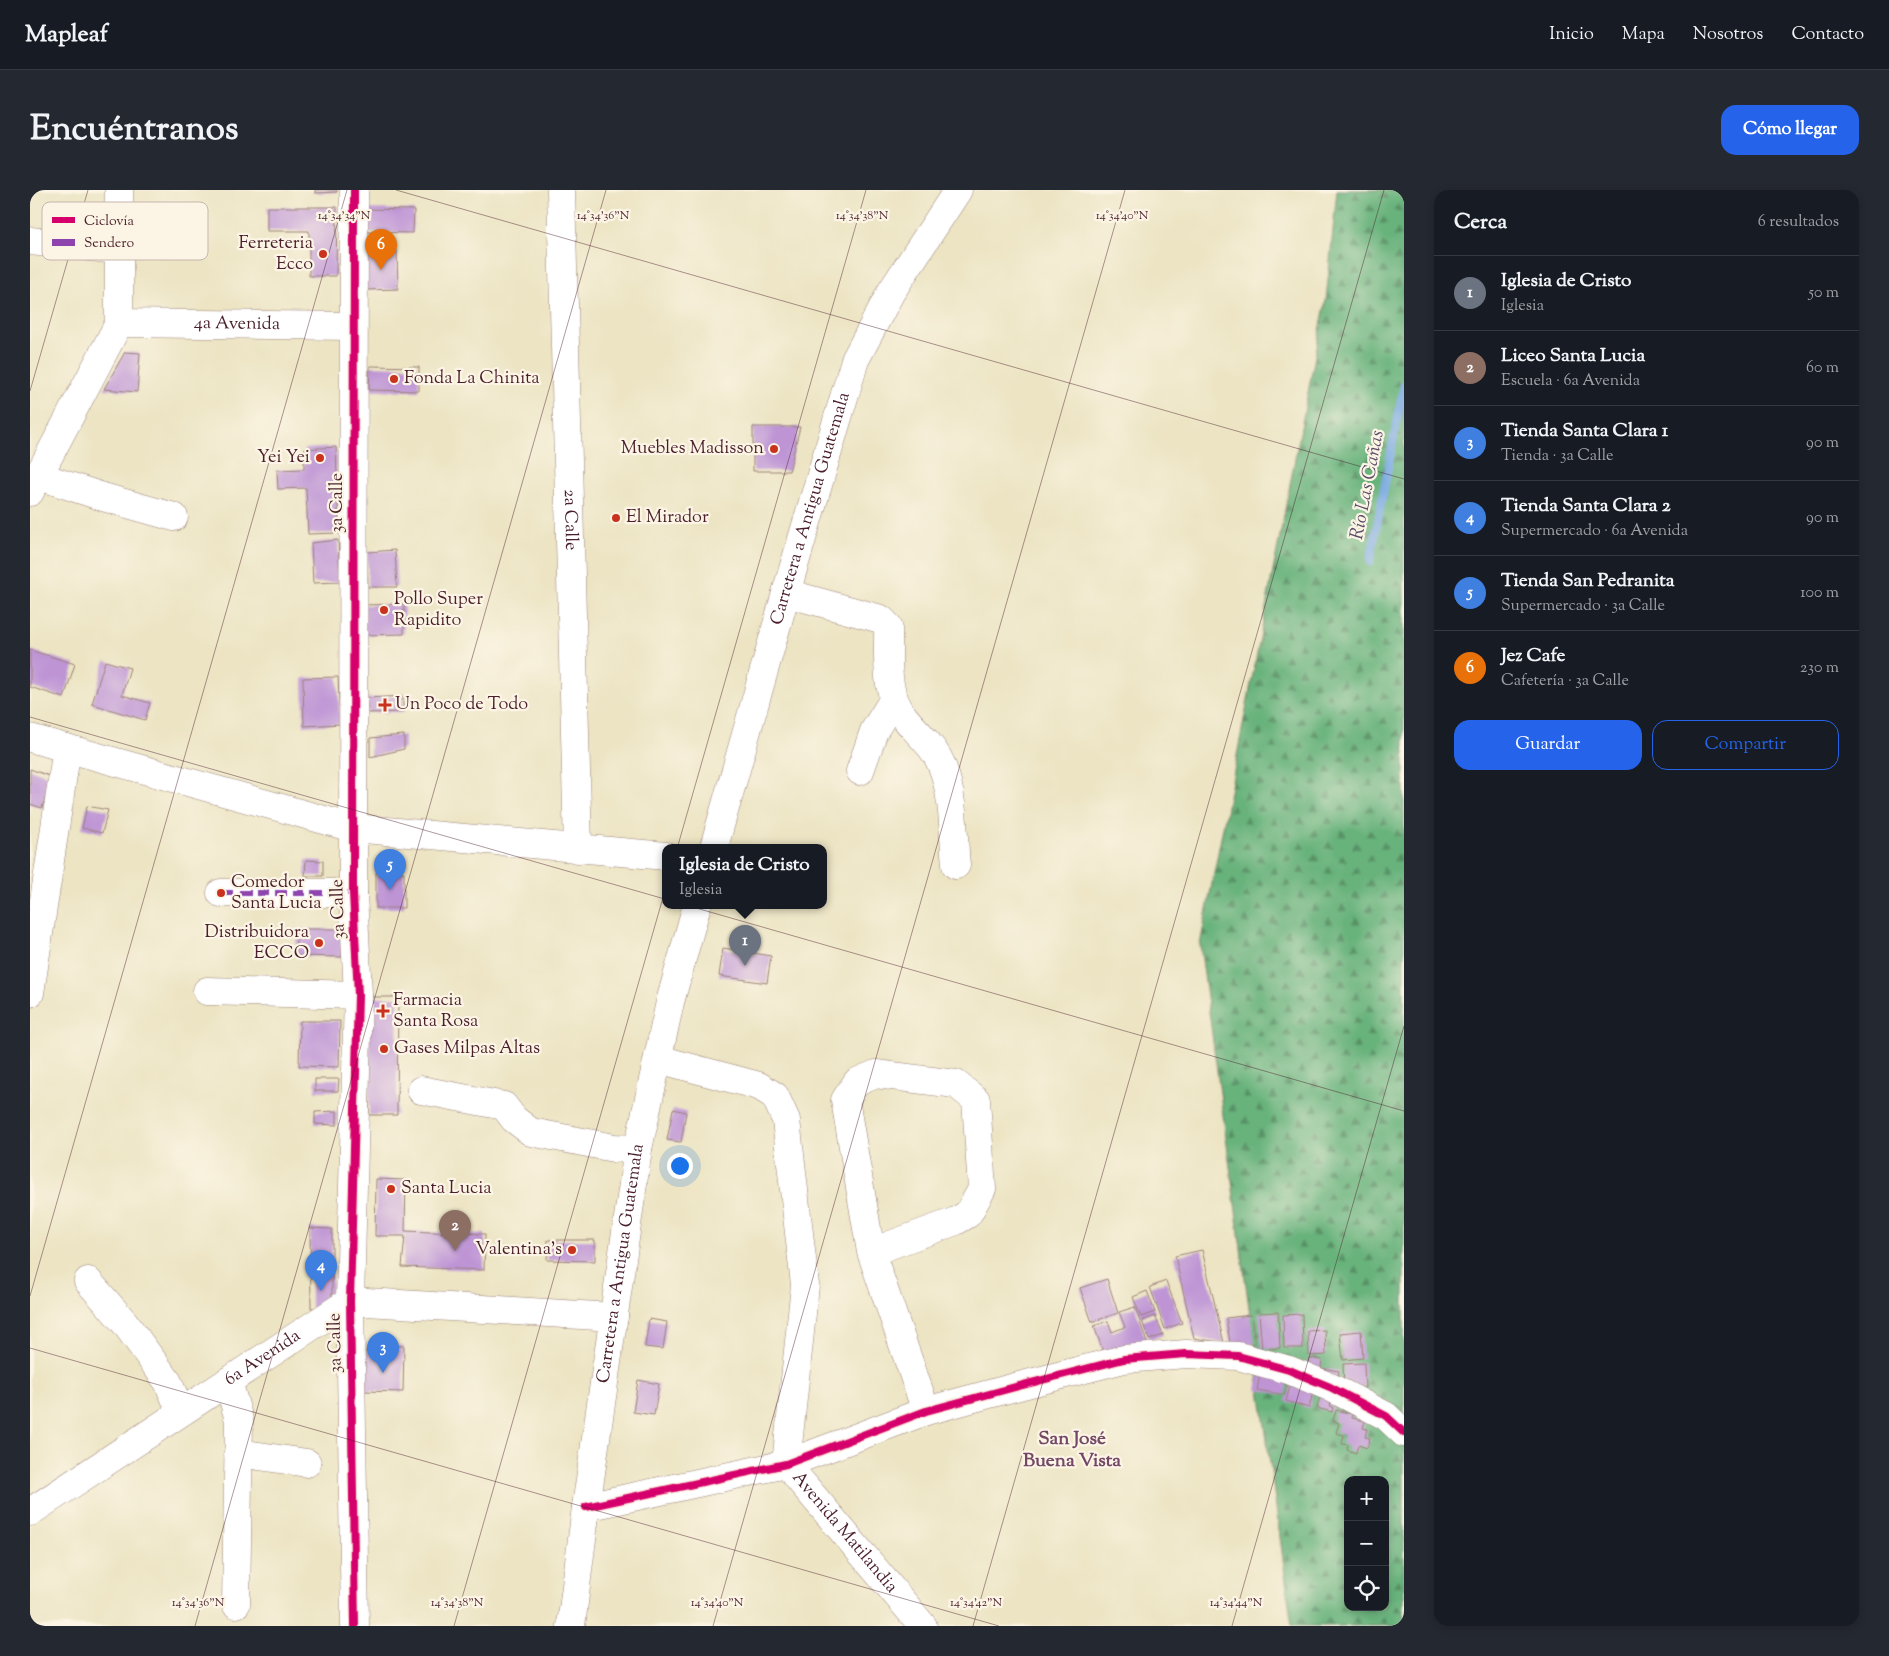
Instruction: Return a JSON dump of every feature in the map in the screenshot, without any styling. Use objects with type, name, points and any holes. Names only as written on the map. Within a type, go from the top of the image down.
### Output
[{"type":"street","name":"3a Calle","points":[[354,190],[353,893],[358,995],[350,1301],[355,1626]]},
{"type":"street","name":"2a Calle","points":[[562,190],[578,849]]},
{"type":"street","name":"Carretera a Antigua Guatemala","points":[[715,844],[855,360],[890,292],[958,190]]},
{"type":"street","points":[[120,260],[119,323],[34,484],[103,497],[174,517]]},
{"type":"street","name":"4a Avenida","points":[[119,323],[353,326]]},
{"type":"street","points":[[786,593],[885,621],[888,626],[888,679],[893,700],[904,717],[929,743],[942,766],[951,797],[956,865]]},
{"type":"street","points":[[860,771],[874,731],[893,700]]},
{"type":"street","points":[[30,738],[353,828],[662,856]]},
{"type":"street","points":[[30,993],[33,961],[66,748]]},
{"type":"street","points":[[220,893],[353,893]]},
{"type":"street","name":"Carretera a Antigua Guatemala","points":[[571,1626],[586,1507],[638,1149],[670,1002],[696,909]]},
{"type":"street","points":[[206,991],[358,995]]},
{"type":"street","points":[[658,1059],[759,1086],[775,1096],[786,1120],[805,1285],[786,1464]]},
{"type":"street","points":[[872,1252],[956,1222],[968,1214],[982,1189],[976,1100],[956,1084],[876,1074],[857,1082],[845,1100],[872,1252],[926,1411]]},
{"type":"street","points":[[421,1090],[504,1106],[514,1119],[531,1132],[614,1148],[638,1149]]},
{"type":"street","points":[[88,1281],[125,1322],[168,1382],[181,1412]]},
{"type":"street","points":[[350,1301],[614,1317]]},
{"type":"street","name":"6a Avenida","points":[[30,1512],[350,1301]]},
{"type":"street","points":[[586,1507],[786,1464],[926,1411],[1124,1359],[1186,1354],[1238,1356],[1289,1370],[1330,1386],[1386,1416],[1404,1433]]},
{"type":"street","points":[[228,1381],[238,1420],[236,1604]]},
{"type":"street","points":[[238,1453],[307,1463]]},
{"type":"street","name":"Avenida Matilandia","points":[[786,1464],[923,1626]]},
{"type":"green space","points":[[1337,190],[1404,190],[1404,1626],[1292,1626],[1200,945],[1326,300]]},
{"type":"building","points":[[315,190],[337,190],[337,192],[315,193]]},
{"type":"building","points":[[267,207],[337,207],[336,276],[309,276],[309,231],[267,231]]},
{"type":"building","points":[[363,209],[414,210],[413,233],[363,232]]},
{"type":"building","points":[[364,251],[397,251],[398,289],[365,290]]},
{"type":"building","points":[[125,352],[140,353],[137,392],[104,389]]},
{"type":"building","name":"Fonda La Chinita","points":[[370,366],[419,367],[419,391],[369,390]]},
{"type":"building","name":"Muebles Madisson","points":[[753,427],[800,427],[789,471],[753,471]]},
{"type":"building","points":[[336,447],[339,533],[308,534],[306,488],[278,489],[277,470],[304,469],[304,449]]},
{"type":"building","points":[[338,540],[340,582],[313,583],[311,543]]},
{"type":"building","points":[[395,550],[397,587],[368,587],[367,552]]},
{"type":"building","points":[[404,604],[404,634],[364,635],[363,605]]},
{"type":"building","points":[[30,650],[75,664],[64,698],[30,687]]},
{"type":"building","points":[[105,661],[130,668],[122,695],[150,703],[145,720],[92,704]]},
{"type":"building","points":[[338,677],[340,724],[304,726],[303,678]]},
{"type":"building","name":"Un Poco de Todo","points":[[403,696],[403,712],[368,713],[367,698]]},
{"type":"building","points":[[404,735],[404,749],[370,757],[370,738]]},
{"type":"building","points":[[30,769],[52,777],[42,808],[30,804]]},
{"type":"building","points":[[87,806],[108,810],[102,833],[82,828]]},
{"type":"building","points":[[306,860],[323,861],[323,876],[305,876]]},
{"type":"building","points":[[376,872],[404,872],[404,908],[376,908]]},
{"type":"building","name":"Distribuidora ECCO","points":[[296,929],[343,929],[342,957],[296,956]]},
{"type":"building","points":[[723,948],[771,956],[767,983],[719,976]]},
{"type":"building","points":[[369,997],[398,997],[397,1115],[369,1115]]},
{"type":"building","points":[[300,1021],[340,1021],[339,1067],[299,1066]]},
{"type":"building","points":[[315,1079],[339,1079],[338,1091],[315,1091]]},
{"type":"building","points":[[673,1109],[686,1112],[681,1142],[667,1140]]},
{"type":"building","points":[[337,1111],[337,1125],[315,1124],[315,1112]]},
{"type":"building","points":[[376,1179],[406,1180],[405,1231],[485,1234],[484,1270],[402,1267],[405,1236],[375,1236]]},
{"type":"building","points":[[310,1228],[332,1229],[332,1308],[311,1308]]},
{"type":"building","name":"Valentina's","points":[[548,1240],[595,1240],[595,1261],[547,1260]]},
{"type":"building","points":[[1202,1250],[1224,1343],[1194,1338],[1175,1256]]},
{"type":"building","points":[[1107,1279],[1118,1313],[1092,1322],[1080,1288]]},
{"type":"building","points":[[1166,1281],[1182,1323],[1165,1329],[1150,1287]]},
{"type":"building","points":[[1147,1291],[1155,1312],[1141,1317],[1133,1297]]},
{"type":"building","points":[[1135,1307],[1148,1346],[1106,1360],[1094,1326],[1108,1321],[1112,1332],[1125,1327],[1119,1312]]},
{"type":"building","points":[[1278,1312],[1280,1348],[1262,1349],[1259,1313]]},
{"type":"building","points":[[1302,1314],[1303,1348],[1284,1348],[1283,1315]]},
{"type":"building","points":[[1251,1315],[1255,1344],[1231,1348],[1226,1318]]},
{"type":"building","points":[[1155,1316],[1163,1335],[1149,1340],[1142,1321]]},
{"type":"building","points":[[649,1319],[667,1322],[663,1349],[645,1347]]},
{"type":"building","points":[[1325,1330],[1326,1355],[1309,1356],[1308,1331]]},
{"type":"building","points":[[1361,1331],[1363,1358],[1343,1360],[1340,1333]]},
{"type":"building","points":[[371,1345],[404,1346],[403,1392],[363,1391],[364,1354]]},
{"type":"building","points":[[1309,1358],[1322,1360],[1321,1368],[1339,1371],[1338,1380],[1306,1375]]},
{"type":"building","points":[[1364,1363],[1365,1388],[1344,1389],[1343,1364]]},
{"type":"building","points":[[1260,1374],[1288,1380],[1285,1395],[1257,1390]]},
{"type":"building","points":[[638,1380],[659,1384],[654,1415],[633,1412]]},
{"type":"building","points":[[1290,1386],[1313,1392],[1309,1408],[1286,1401]]},
{"type":"building","points":[[1320,1396],[1332,1399],[1330,1406],[1333,1407],[1332,1412],[1317,1408]]},
{"type":"building","points":[[1336,1410],[1352,1414],[1352,1418],[1365,1421],[1363,1428],[1367,1429],[1365,1437],[1370,1438],[1367,1448],[1358,1445],[1356,1453],[1347,1450],[1348,1445],[1342,1444],[1344,1435],[1336,1433],[1339,1423],[1333,1421]]},
{"type":"waterway","name":"Río Las Cañas","points":[[1370,562],[1404,385]]},
{"type":"marked path","points":[[221,893],[353,893]]},
{"type":"cycle path","points":[[354,190],[353,893],[358,995],[350,1301],[355,1626]]},
{"type":"cycle path","points":[[586,1507],[786,1464],[926,1411],[1124,1359],[1186,1354],[1238,1356],[1289,1370],[1330,1387],[1386,1416],[1404,1433]]},
{"type":"place","name":"Ferreteria Ecco","points":[[323,254]]},
{"type":"place","name":"Jez Cafe","points":[[381,270]]},
{"type":"place","name":"Fonda La Chinita","points":[[394,379]]},
{"type":"place","name":"Muebles Madisson","points":[[774,449]]},
{"type":"place","name":"Yei Yei","points":[[320,458]]},
{"type":"place","name":"El Mirador","points":[[616,518]]},
{"type":"place","name":"Pollo Super Rapidito","points":[[384,610]]},
{"type":"place","name":"Un Poco de Todo","points":[[385,705]]},
{"type":"place","name":"Tienda San Pedranita","points":[[390,890]]},
{"type":"place","name":"Comedor Santa Lucia","points":[[221,893]]},
{"type":"place","name":"Distribuidora ECCO","points":[[319,943]]},
{"type":"place","name":"Iglesia de Cristo","points":[[745,966]]},
{"type":"place","name":"Farmacia Santa Rosa","points":[[383,1011]]},
{"type":"place","name":"Gases Milpas Altas","points":[[384,1049]]},
{"type":"place","name":"Santa Lucia","points":[[391,1189]]},
{"type":"place","name":"Valentina's","points":[[572,1250]]},
{"type":"place","name":"Liceo Santa Lucia","points":[[455,1251]]},
{"type":"place","name":"Tienda Santa Clara 2","points":[[321,1291]]},
{"type":"place","name":"Tienda Santa Clara 1","points":[[383,1373]]},
{"type":"district","name":"San José Buena Vista","points":[[1072,1450]]}]
